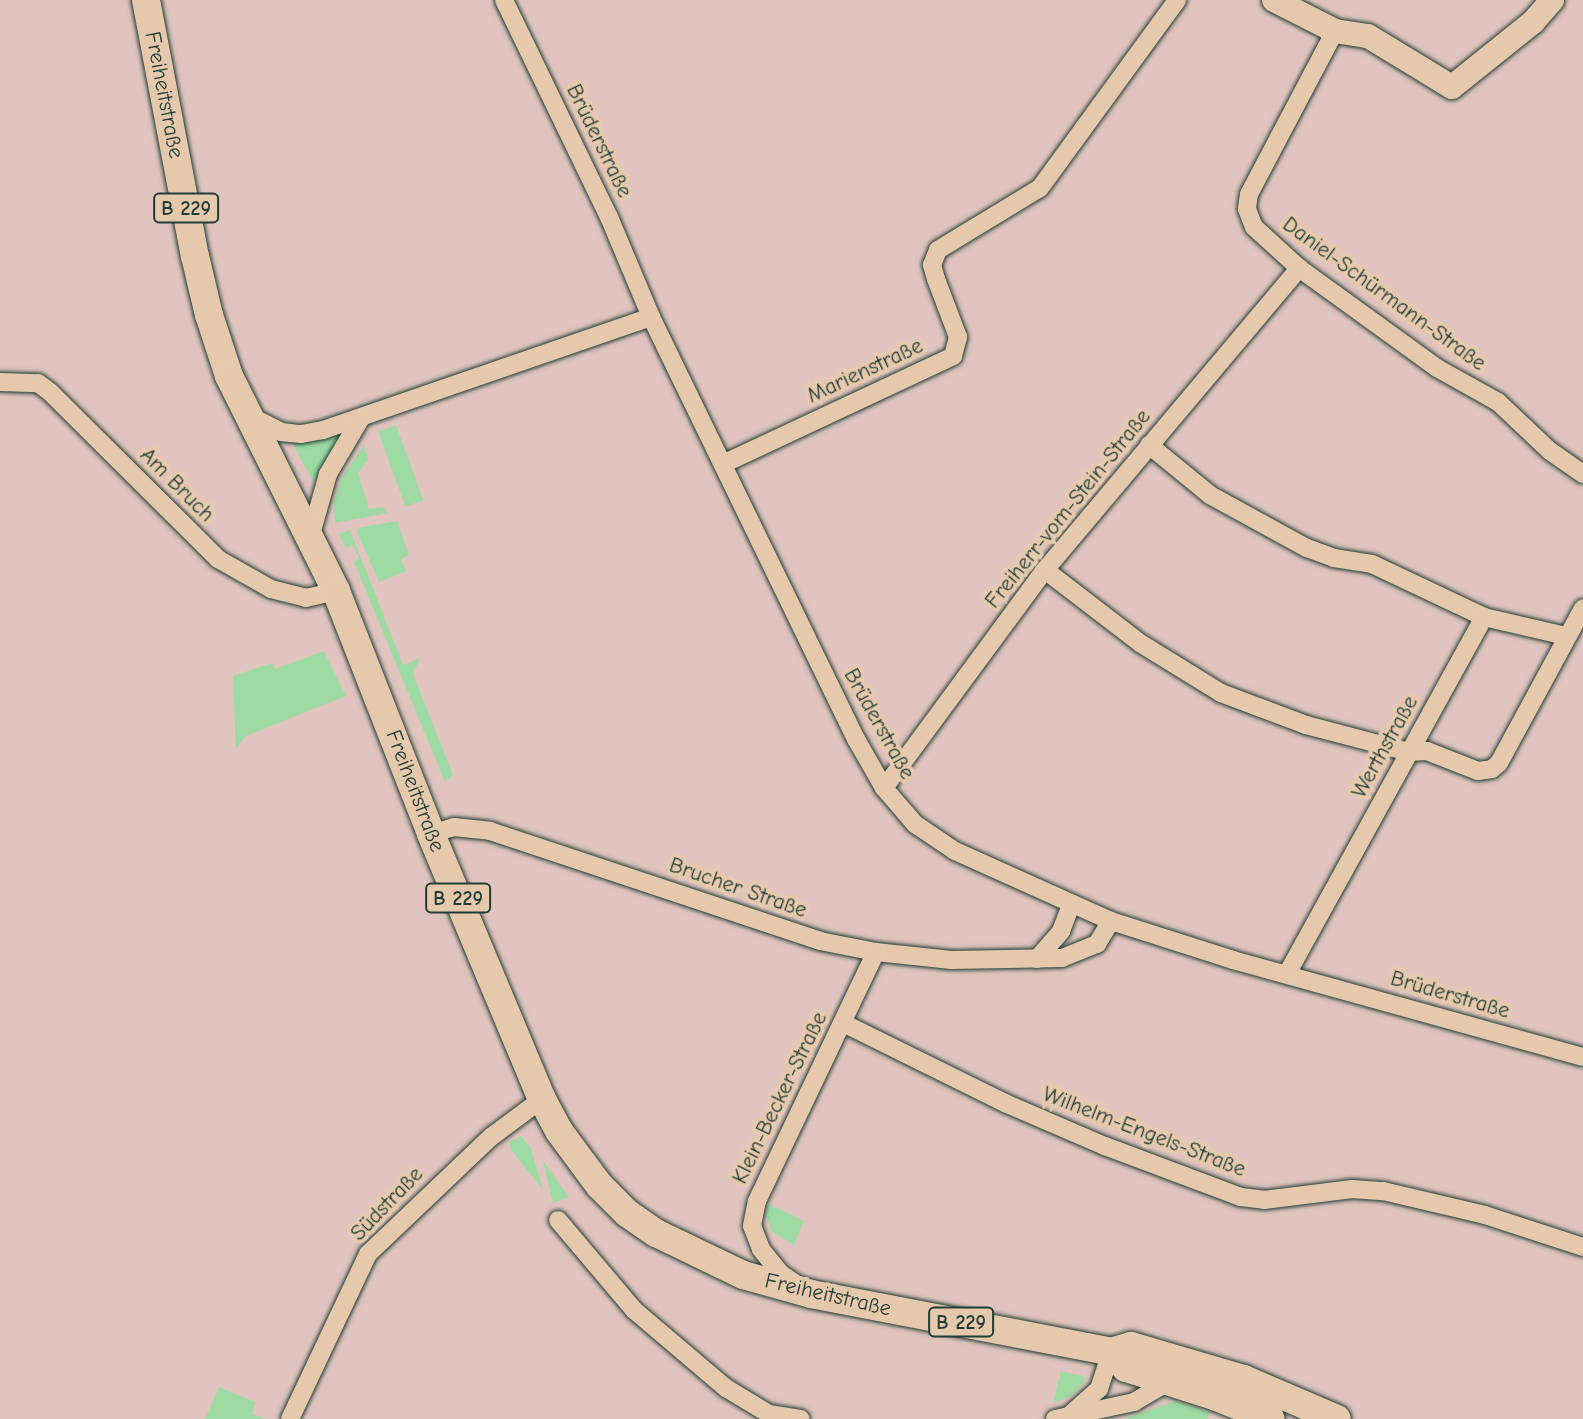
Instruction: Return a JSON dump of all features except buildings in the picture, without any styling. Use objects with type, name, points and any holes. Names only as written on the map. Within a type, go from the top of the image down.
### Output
[{"type":"main road","name":"Freiheitstraße","points":[[146,0],[209,315],[244,412],[336,591],[431,834],[542,1099],[577,1159],[627,1213],[708,1260],[743,1275],[811,1294],[1111,1352],[1131,1346],[1215,1370],[1337,1419]]},
{"type":"main road","name":"Freiheitstraße","points":[[1111,1352],[1126,1368],[1271,1419]]},
{"type":"street","name":"Brüderstraße","points":[[504,0],[791,608],[884,788],[915,824],[955,851],[1111,921],[1583,1057]]},
{"type":"street","name":"Marienstraße","points":[[725,463],[953,356],[958,337],[932,265],[938,250],[1040,188],[1177,0]]},
{"type":"street","points":[[1274,0],[1335,31],[1368,36],[1452,87],[1533,22],[1552,0]]},
{"type":"street","points":[[1312,0],[1335,31]]},
{"type":"street","name":"Daniel-Schürmann-Straße","points":[[1335,31],[1249,194],[1247,209],[1254,227],[1299,268],[1437,368],[1498,402],[1550,451],[1583,474]]},
{"type":"street","name":"Freiherr-vom-Stein-Straße","points":[[884,788],[1045,570],[1299,268]]},
{"type":"street","points":[[244,412],[267,427],[301,434],[361,418],[651,317]]},
{"type":"street","name":"Am Bruch","points":[[0,382],[38,383],[50,392],[218,559],[283,592],[306,598],[336,591]]},
{"type":"street","points":[[310,538],[328,474],[361,418]]},
{"type":"street","points":[[1149,445],[1210,495],[1278,535],[1334,558],[1372,564],[1484,617],[1566,636]]},
{"type":"street","points":[[1045,570],[1140,643],[1221,693],[1306,725],[1409,752],[1427,751],[1478,771],[1492,769],[1583,608]]},
{"type":"street","name":"Werthstraße","points":[[1287,974],[1484,617]]},
{"type":"street","name":"Brucher Straße","points":[[431,834],[454,827],[478,828],[820,941],[876,952],[952,960],[1062,958],[1097,944],[1111,921]]},
{"type":"street","points":[[1037,959],[1061,931],[1071,905]]},
{"type":"street","name":"Klein-Becker-Straße","points":[[811,1294],[781,1274],[761,1249],[752,1226],[757,1201],[876,952]]},
{"type":"street","name":"Wilhelm-Engels-Straße","points":[[843,1023],[1019,1109],[1241,1197],[1264,1200],[1352,1189],[1383,1191],[1497,1218],[1583,1247]]},
{"type":"street","name":"Südstraße","points":[[290,1419],[368,1254],[491,1137],[542,1099]]},
{"type":"street","points":[[558,1220],[634,1310],[726,1388],[753,1408],[801,1419]]},
{"type":"street","points":[[1062,1417],[1099,1389],[1111,1352]]},
{"type":"street","points":[[1062,1417],[1134,1402],[1170,1381]]},
{"type":"green space","points":[[396,425],[423,500],[406,507],[378,431]]},
{"type":"green space","points":[[339,433],[341,436],[314,483],[292,442],[311,442]]},
{"type":"green space","points":[[364,445],[368,459],[358,473],[369,509],[384,507],[387,513],[335,523],[334,502],[341,479]]},
{"type":"green space","points":[[397,521],[409,555],[401,559],[406,571],[379,582],[358,528]]},
{"type":"green space","points":[[350,530],[403,665],[420,658],[413,674],[453,775],[445,782],[354,562],[359,558],[352,545],[346,548],[339,534]]},
{"type":"green space","points":[[324,651],[346,696],[246,736],[236,749],[233,676],[272,663],[275,669]]},
{"type":"green space","points":[[521,1136],[531,1148],[543,1190],[512,1151],[509,1142]]},
{"type":"green space","points":[[543,1161],[569,1197],[553,1203]]},
{"type":"green space","points":[[768,1204],[804,1221],[794,1245],[771,1231],[766,1214]]},
{"type":"green space","points":[[1061,1371],[1083,1376],[1085,1381],[1071,1396],[1053,1403]]},
{"type":"green space","points":[[219,1387],[255,1402],[252,1414],[265,1419],[205,1419]]},
{"type":"green space","points":[[1176,1401],[1209,1412],[1208,1419],[1123,1419]]}]
